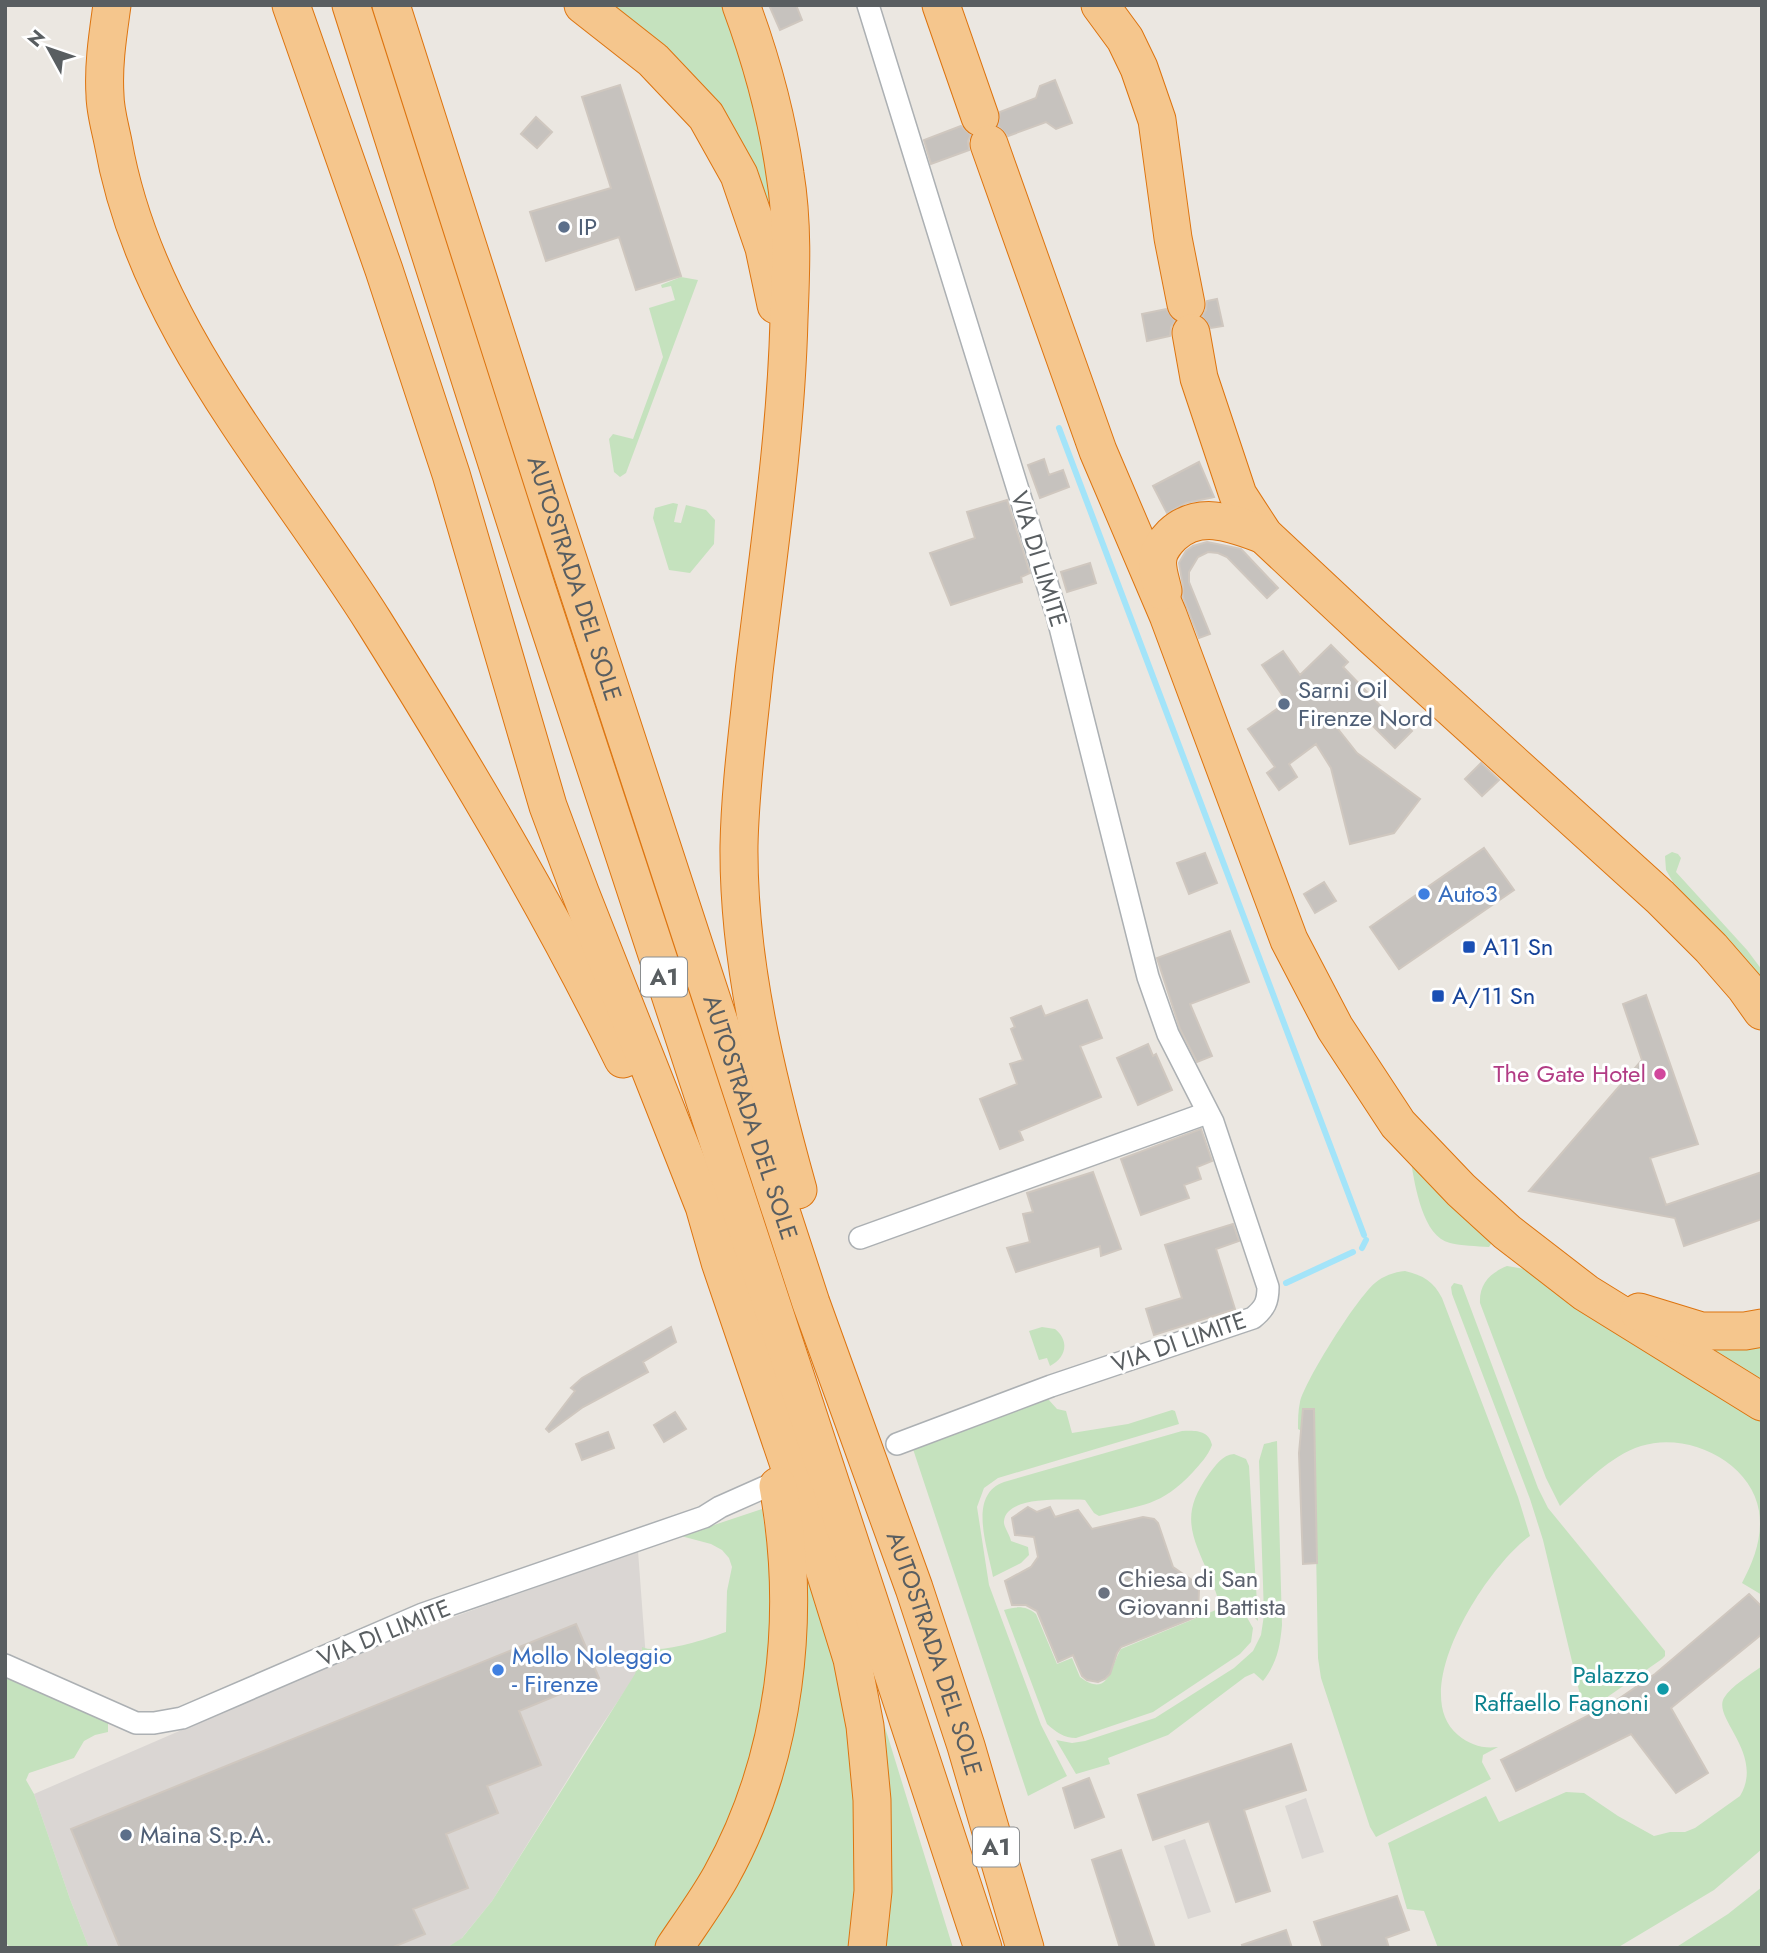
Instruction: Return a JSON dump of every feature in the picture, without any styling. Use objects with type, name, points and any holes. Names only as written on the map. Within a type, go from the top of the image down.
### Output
[{"type":"highway","points":[[112,5],[107,36],[104,95],[120,181],[151,273],[198,361],[366,610],[520,864],[593,997],[720,1262]]},
{"type":"highway","points":[[290,5],[384,270],[459,500],[548,806],[704,1206],[758,1378],[840,1618],[863,1713],[872,1800],[873,1891],[867,1948]]},
{"type":"highway","name":"AUTOSTRADA DEL SOLE","points":[[351,5],[541,602],[983,1948]]},
{"type":"highway","name":"AUTOSTRADA DEL SOLE","points":[[391,5],[546,492],[793,1250],[914,1588],[966,1746],[1025,1948]]},
{"type":"highway","points":[[583,5],[653,60],[706,116],[739,175],[764,248],[788,364]]},
{"type":"highway","points":[[741,5],[763,73],[785,174],[791,256],[788,364],[749,717],[739,842],[739,890],[744,944],[766,1061],[787,1151],[806,1220],[844,1334],[914,1588]]},
{"type":"highway","points":[[941,5],[1098,451],[1168,615],[1289,940],[1335,1028],[1398,1124],[1421,1150],[1507,1232],[1598,1299],[1762,1402]]},
{"type":"highway","points":[[1100,5],[1125,39],[1139,68],[1157,120],[1174,238],[1199,377],[1238,495],[1265,535],[1372,636],[1650,888],[1711,948],[1762,1011]]},
{"type":"highway","points":[[384,270],[490,523],[624,927],[648,979],[669,1013],[691,1059]]},
{"type":"highway","points":[[1168,615],[1157,560],[1170,537],[1192,523],[1213,519],[1265,535]]},
{"type":"highway","points":[[1598,1299],[1701,1331],[1745,1331],[1762,1328]]},
{"type":"highway","points":[[1719,1375],[1762,1392]]},
{"type":"highway","points":[[674,1948],[721,1875],[740,1837],[762,1781],[783,1689],[788,1631],[785,1524],[758,1378]]},
{"type":"highway","points":[[966,1746],[1041,1948]]},
{"type":"street","name":"VIA DI LIMITE","points":[[868,5],[1058,619],[1148,977],[1168,1034],[1213,1122],[1268,1287],[1268,1301],[1262,1311],[1253,1318],[1051,1386],[897,1444]]},
{"type":"street","points":[[860,1238],[1208,1113]]},
{"type":"street","name":"VIA DI LIMITE","points":[[5,1665],[135,1723],[182,1718],[423,1614],[704,1517],[765,1487]]},
{"type":"shaded area","points":[[638,1551],[646,1659],[492,1901],[461,1939],[446,1948],[89,1948],[34,1794],[389,1640]]},
{"type":"shaded area","points":[[1306,1798],[1324,1852],[1302,1859],[1285,1806]]},
{"type":"shaded area","points":[[1185,1839],[1211,1912],[1188,1919],[1164,1846]]},
{"type":"green space","points":[[608,5],[730,5],[775,171],[772,214]]},
{"type":"green space","points":[[681,277],[698,280],[626,473],[620,477],[614,472],[609,439],[613,434],[633,439],[663,357],[649,308],[675,300],[671,286],[662,288],[661,285]]},
{"type":"green space","points":[[678,504],[674,522],[681,523],[686,505],[706,510],[715,520],[714,544],[690,573],[669,570],[653,518],[655,508]]},
{"type":"green space","points":[[1672,852],[1681,858],[1676,872],[1762,970],[1762,985],[1673,882],[1666,870],[1665,856]]},
{"type":"green space","points":[[1411,1162],[1493,1241],[1489,1247],[1450,1243],[1433,1231],[1422,1209]]},
{"type":"green space","points":[[1507,1266],[1525,1269],[1564,1289],[1762,1417],[1762,1595],[1742,1583],[1759,1539],[1759,1511],[1754,1493],[1744,1478],[1714,1454],[1678,1443],[1659,1442],[1641,1446],[1608,1464],[1560,1506],[1546,1478],[1480,1303],[1481,1290],[1487,1280]]},
{"type":"green space","points":[[1405,1271],[1427,1280],[1442,1298],[1518,1497],[1530,1536],[1494,1573],[1475,1600],[1447,1660],[1441,1689],[1444,1715],[1458,1735],[1477,1746],[1498,1747],[1483,1755],[1482,1762],[1491,1779],[1376,1837],[1370,1827],[1321,1678],[1318,1658],[1314,1438],[1298,1429],[1298,1416],[1300,1402],[1312,1376],[1333,1339],[1367,1291],[1389,1275]]},
{"type":"green space","points":[[1454,1283],[1462,1285],[1538,1488],[1548,1508],[1665,1651],[1662,1659],[1593,1707],[1586,1707],[1581,1699],[1543,1540],[1452,1294],[1451,1287]]},
{"type":"green space","points":[[1042,1327],[1055,1329],[1063,1339],[1063,1354],[1050,1366],[1047,1358],[1039,1360],[1029,1331]]},
{"type":"green space","points":[[1671,1331],[1762,1337],[1762,1382]]},
{"type":"green space","points":[[1048,1399],[1057,1409],[1066,1411],[1072,1433],[1128,1424],[1172,1410],[1175,1411],[1179,1424],[998,1478],[984,1488],[977,1507],[989,1585],[1041,1725],[1067,1776],[1028,1796],[913,1449]]},
{"type":"green space","points":[[1182,1431],[1205,1434],[1212,1445],[1193,1472],[1171,1492],[1150,1503],[1099,1516],[1085,1500],[1052,1500],[1026,1503],[1007,1513],[1004,1523],[1011,1541],[1028,1547],[1029,1555],[1021,1563],[993,1577],[985,1538],[983,1510],[986,1498],[993,1489],[1004,1482]]},
{"type":"green space","points":[[1277,1441],[1282,1625],[1272,1668],[1263,1681],[1254,1673],[1245,1677],[1168,1735],[1108,1758],[1110,1764],[1076,1774],[1056,1740],[1072,1743],[1085,1741],[1155,1718],[1234,1668],[1253,1651],[1261,1635],[1264,1615],[1259,1461],[1264,1444]]},
{"type":"green space","points":[[1234,1454],[1246,1459],[1249,1466],[1258,1621],[1238,1602],[1218,1601],[1197,1548],[1191,1524],[1194,1501],[1200,1488],[1220,1461]]},
{"type":"green space","points":[[762,1509],[773,1599],[773,1631],[770,1665],[756,1737],[735,1807],[707,1867],[654,1948],[446,1948],[462,1938],[492,1901],[635,1674],[642,1647],[671,1648],[726,1632],[727,1591],[732,1567],[729,1558],[711,1544],[681,1536]]},
{"type":"green space","points":[[804,1564],[837,1651],[856,1758],[858,1948],[692,1948],[719,1907]]},
{"type":"green space","points":[[1228,1605],[1240,1609],[1253,1628],[1251,1642],[1240,1654],[1153,1712],[1076,1738],[1060,1734],[1047,1724],[1004,1610],[1029,1609],[1036,1614],[1057,1664],[1072,1658],[1080,1677],[1098,1684],[1108,1677],[1121,1649]]},
{"type":"green space","points":[[1762,1666],[1762,1849],[1714,1890],[1617,1948],[1438,1948],[1424,1911],[1407,1909],[1388,1843],[1486,1796],[1499,1822],[1566,1792],[1584,1793],[1654,1836],[1695,1828],[1740,1796],[1746,1781],[1746,1766],[1743,1752],[1722,1706],[1731,1689]]},
{"type":"green space","points":[[5,1673],[108,1722],[108,1732],[84,1741],[74,1758],[29,1773],[26,1780],[34,1794],[89,1948],[10,1948],[5,1941]]},
{"type":"green space","points":[[862,1677],[884,1724],[953,1948],[873,1948]]},
{"type":"green space","points":[[1762,1887],[1762,1948],[1675,1948],[1728,1914]]},
{"type":"building","points":[[769,5],[796,5],[802,20],[780,30]]},
{"type":"building","points":[[1055,80],[1072,123],[1056,129],[1046,122],[1008,136],[998,126],[1000,112],[1036,98],[1040,86]]},
{"type":"building","points":[[620,85],[681,276],[636,290],[619,237],[546,261],[530,212],[611,188],[582,97]]},
{"type":"building","points":[[536,117],[552,132],[537,148],[521,134]]},
{"type":"building","points":[[961,126],[971,135],[968,141],[969,150],[931,164],[924,140]]},
{"type":"building","points":[[1217,299],[1223,326],[1211,328],[1202,316],[1207,301]]},
{"type":"building","points":[[1166,309],[1175,321],[1170,336],[1147,341],[1142,314]]},
{"type":"building","points":[[1044,459],[1049,475],[1063,470],[1069,487],[1040,498],[1028,465]]},
{"type":"building","points":[[1199,462],[1214,497],[1186,503],[1167,513],[1153,486]]},
{"type":"building","points":[[1007,500],[1030,573],[1021,577],[1022,582],[951,605],[930,553],[975,538],[967,512]]},
{"type":"building","points":[[1207,542],[1241,549],[1278,588],[1267,598],[1227,557],[1208,552],[1198,557],[1189,572],[1189,582],[1210,634],[1199,638],[1183,597],[1179,563],[1186,551]]},
{"type":"building","points":[[1090,563],[1096,583],[1067,592],[1061,572]]},
{"type":"building","points":[[1331,645],[1348,662],[1343,667],[1392,718],[1395,714],[1412,731],[1395,748],[1361,714],[1338,729],[1357,753],[1420,799],[1394,833],[1350,844],[1331,768],[1316,744],[1289,764],[1297,777],[1279,790],[1267,773],[1275,767],[1248,729],[1287,702],[1262,665],[1283,651],[1300,675]]},
{"type":"building","points":[[1481,763],[1499,780],[1482,796],[1465,779]]},
{"type":"building","points":[[1484,848],[1514,890],[1399,969],[1370,927]]},
{"type":"building","points":[[1205,853],[1217,883],[1189,894],[1177,863]]},
{"type":"building","points":[[1324,882],[1336,901],[1315,913],[1304,894]]},
{"type":"building","points":[[1230,931],[1249,982],[1190,1004],[1212,1056],[1197,1062],[1180,1029],[1157,958]]},
{"type":"building","points":[[1646,995],[1698,1144],[1650,1158],[1666,1205],[1762,1172],[1762,1219],[1684,1246],[1675,1218],[1529,1191],[1642,1060],[1623,1004]]},
{"type":"building","points":[[1087,1000],[1102,1038],[1080,1046],[1101,1097],[1019,1131],[1023,1140],[1000,1149],[980,1099],[1017,1084],[1010,1064],[1023,1060],[1011,1029],[1015,1027],[1011,1018],[1041,1006],[1045,1016]]},
{"type":"building","points":[[1148,1044],[1153,1056],[1156,1054],[1172,1090],[1138,1105],[1117,1058]]},
{"type":"building","points":[[1201,1129],[1212,1161],[1197,1167],[1201,1179],[1184,1185],[1189,1198],[1141,1215],[1121,1159]]},
{"type":"building","points":[[1093,1172],[1121,1249],[1101,1256],[1100,1246],[1016,1272],[1007,1248],[1030,1242],[1023,1214],[1033,1212],[1027,1193]]},
{"type":"building","points":[[1233,1224],[1239,1241],[1216,1249],[1235,1309],[1154,1335],[1146,1309],[1182,1298],[1165,1245]]},
{"type":"building","points":[[671,1327],[676,1342],[643,1362],[648,1372],[583,1407],[549,1432],[546,1429],[575,1391],[571,1388],[582,1378]]},
{"type":"building","points":[[1303,1409],[1314,1409],[1317,1563],[1303,1564],[1299,1453]]},
{"type":"building","points":[[675,1412],[686,1429],[664,1442],[654,1425]]},
{"type":"building","points":[[608,1432],[614,1448],[582,1460],[576,1444]]},
{"type":"building","name":"Chiesa di San Giovanni Battista","points":[[1028,1507],[1037,1512],[1050,1507],[1055,1517],[1078,1510],[1092,1529],[1143,1517],[1154,1519],[1158,1523],[1173,1567],[1196,1583],[1199,1589],[1198,1616],[1121,1647],[1110,1674],[1098,1682],[1082,1676],[1073,1655],[1058,1662],[1037,1611],[1026,1605],[1012,1605],[1005,1581],[1031,1567],[1038,1557],[1034,1537],[1015,1535],[1012,1518]]},
{"type":"building","name":"Palazzo Raffaello Fagnoni","points":[[1749,1594],[1762,1607],[1762,1634],[1671,1708],[1708,1773],[1676,1793],[1631,1734],[1516,1791],[1501,1760],[1611,1704],[1655,1674]]},
{"type":"building","points":[[576,1624],[599,1678],[519,1711],[541,1765],[487,1786],[498,1813],[446,1834],[468,1888],[413,1909],[425,1934],[391,1948],[120,1948],[71,1829]]},
{"type":"building","points":[[1291,1744],[1306,1790],[1244,1810],[1270,1891],[1236,1902],[1209,1821],[1153,1840],[1138,1795]]},
{"type":"building","points":[[1089,1778],[1104,1817],[1075,1828],[1063,1788]]},
{"type":"building","points":[[1121,1850],[1155,1948],[1120,1948],[1092,1860]]},
{"type":"building","points":[[1397,1896],[1409,1930],[1386,1938],[1389,1948],[1323,1948],[1314,1922]]},
{"type":"building","points":[[1286,1930],[1292,1948],[1243,1948],[1242,1945]]},
{"type":"waterway","points":[[1059,428],[1364,1235]]},
{"type":"waterway","points":[[1362,1248],[1366,1240]]},
{"type":"waterway","points":[[1286,1283],[1353,1252]]},
{"type":"place","name":"IP","points":[[564,227]]},
{"type":"place","name":"Sarni Oil Firenze Nord","points":[[1284,704]]},
{"type":"place","name":"Auto3","points":[[1424,894]]},
{"type":"place","name":"A11 Sn","points":[[1469,947]]},
{"type":"place","name":"A/11 Sn","points":[[1438,996]]},
{"type":"place","name":"The Gate Hotel","points":[[1660,1074]]},
{"type":"place","name":"Chiesa di San Giovanni Battista","points":[[1104,1593]]},
{"type":"place","name":"Mollo Noleggio - Firenze","points":[[498,1670]]},
{"type":"place","name":"Palazzo Raffaello Fagnoni","points":[[1663,1689]]},
{"type":"place","name":"Maina S.p.A.","points":[[126,1835]]}]
